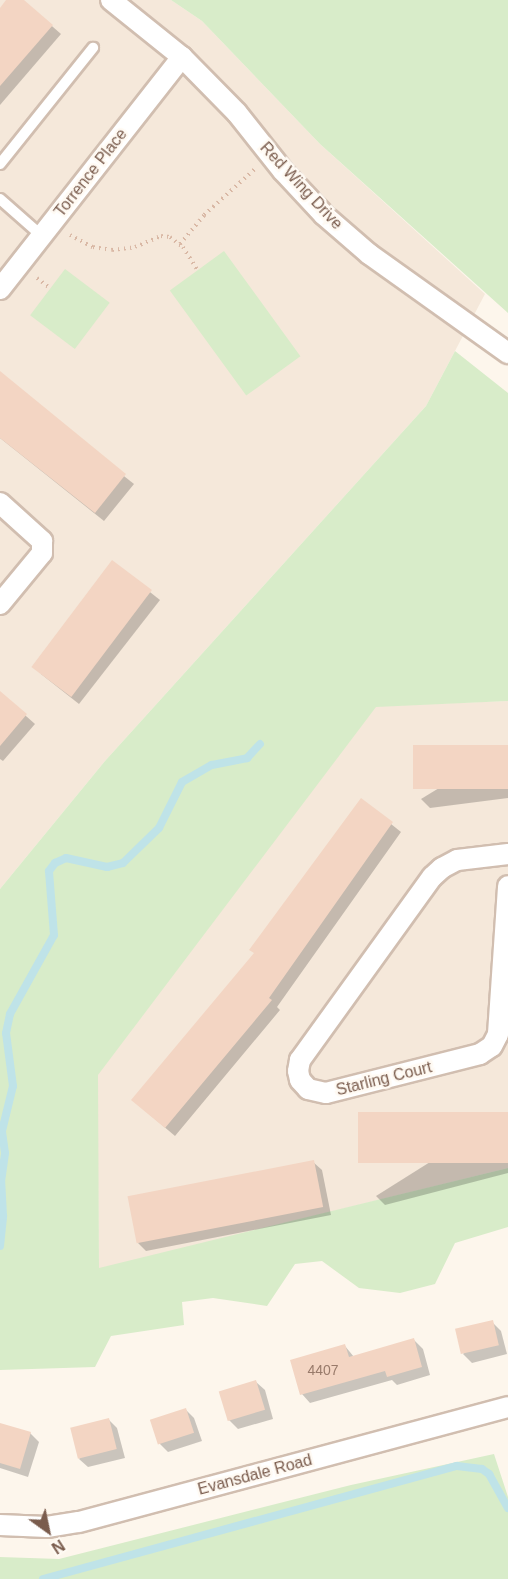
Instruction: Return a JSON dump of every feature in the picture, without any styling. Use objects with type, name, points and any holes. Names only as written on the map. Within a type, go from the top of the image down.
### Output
[{"type":"street","name":"Red Wing Drive","points":[[111,0],[182,57],[237,113],[324,215],[369,254],[508,352]]},
{"type":"street","name":"Torrence Place","points":[[0,289],[182,57]]},
{"type":"street","points":[[0,503],[38,534],[42,541],[42,553],[0,604]]},
{"type":"street","name":"Starling Court","points":[[508,854],[457,860],[442,868],[432,877],[300,1060],[298,1071],[300,1080],[308,1089],[326,1093],[480,1054],[492,1046],[498,1034],[508,886]]},
{"type":"street","name":"Evansdale Road","points":[[0,1525],[47,1527],[79,1522],[508,1407]]},
{"type":"lane","points":[[0,164],[93,48]]},
{"type":"lane","points":[[0,199],[47,229]]},
{"type":"path","points":[[180,244],[204,215],[270,154]]},
{"type":"path","points":[[47,229],[103,249],[123,250],[161,236],[170,237],[180,244],[197,269]]},
{"type":"shaded area","points":[[0,0],[171,0],[202,21],[320,144],[485,294],[426,406],[105,761],[0,889]]},
{"type":"shaded area","points":[[508,701],[508,1168],[99,1269],[97,1075],[376,706]]},
{"type":"green space","points":[[171,0],[508,0],[508,313],[320,144],[202,21]]},
{"type":"green space","points":[[224,251],[300,356],[246,396],[170,290]]},
{"type":"green space","points":[[65,269],[110,303],[75,349],[30,315]]},
{"type":"green space","points":[[455,351],[508,393],[508,701],[376,707],[98,1075],[99,1268],[508,1168],[508,1227],[455,1243],[435,1284],[400,1293],[359,1288],[322,1261],[295,1264],[267,1306],[213,1298],[182,1302],[184,1325],[111,1336],[95,1367],[0,1370],[0,889],[105,761],[426,406]]},
{"type":"green space","points":[[494,1454],[508,1497],[508,1579],[0,1579],[0,1557],[59,1559],[351,1485]]},
{"type":"building","points":[[6,0],[24,0],[53,25],[0,86],[0,8]]},
{"type":"building","points":[[0,371],[126,474],[95,513],[0,438]]},
{"type":"building","points":[[112,560],[152,590],[71,697],[31,667]]},
{"type":"building","points":[[0,691],[27,714],[0,746]]},
{"type":"building","points":[[413,745],[508,745],[508,789],[413,789]]},
{"type":"building","points":[[361,798],[393,822],[269,998],[272,1000],[165,1128],[131,1100],[254,953],[249,950]]},
{"type":"building","points":[[358,1112],[508,1112],[508,1163],[358,1163]]},
{"type":"building","points":[[314,1160],[323,1207],[137,1243],[127,1196]]},
{"type":"building","points":[[493,1320],[499,1345],[461,1354],[455,1329]]},
{"type":"building","points":[[414,1338],[422,1367],[387,1377],[385,1371],[300,1395],[290,1360],[345,1344],[349,1357]]},
{"type":"building","points":[[256,1380],[265,1410],[228,1421],[219,1391]]},
{"type":"building","points":[[186,1408],[194,1433],[158,1444],[150,1420]]},
{"type":"building","points":[[109,1418],[117,1449],[78,1459],[70,1428]]},
{"type":"building","points":[[0,1423],[31,1432],[20,1469],[0,1463]]},
{"type":"waterway","points":[[0,1246],[3,1216],[1,1182],[5,1153],[2,1131],[13,1086],[6,1033],[10,1014],[54,935],[49,871],[55,863],[66,858],[107,867],[123,863],[159,828],[182,782],[212,765],[247,758],[260,744]]},
{"type":"waterway","points":[[43,1579],[457,1466],[482,1469],[489,1474],[508,1508]]}]
